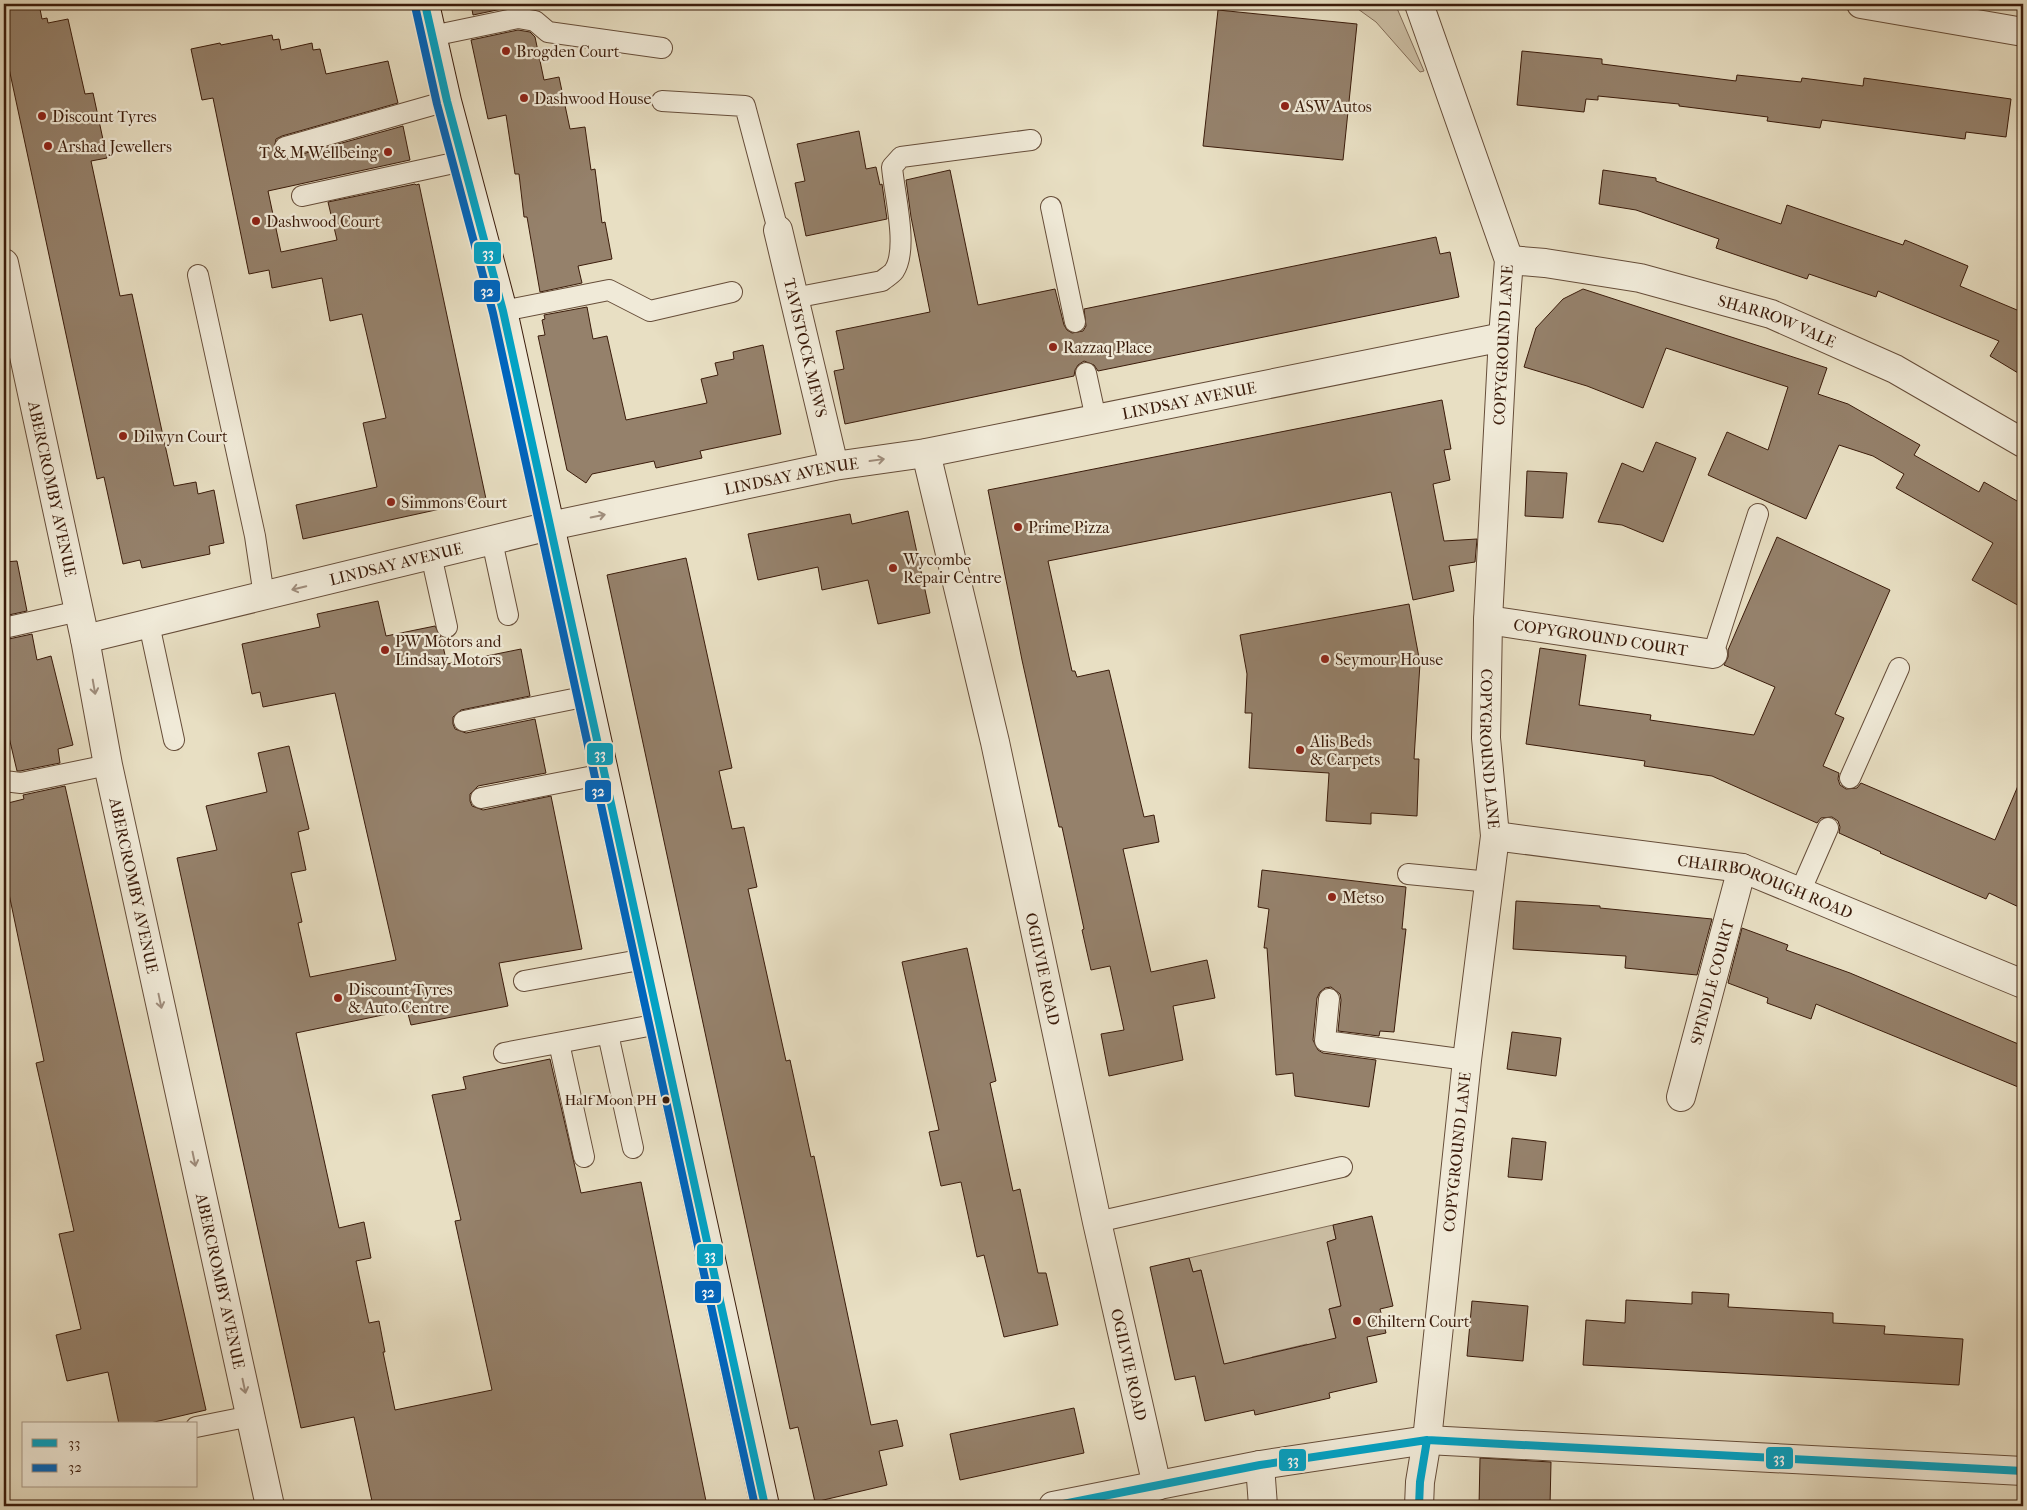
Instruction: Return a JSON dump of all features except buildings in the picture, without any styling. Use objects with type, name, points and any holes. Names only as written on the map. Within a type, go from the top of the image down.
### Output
[{"type":"street","points":[[425,4],[447,101],[503,310],[765,1506]]},
{"type":"street","name":"COPYGROUND LANE","points":[[1419,4],[1509,260],[1503,337],[1488,620],[1486,738],[1495,836],[1467,1060],[1427,1440],[1420,1482],[1419,1506]]},
{"type":"street","points":[[1862,4],[2023,32]]},
{"type":"street","name":"TAVISTOCK MEWS","points":[[778,230],[834,466]]},
{"type":"street","name":"SHARROW VALE","points":[[1509,260],[1546,262],[1640,278],[1771,314],[1895,369],[2023,443]]},
{"type":"street","name":"ABERCROMBY AVENUE","points":[[4,263],[85,639],[108,765],[270,1506]]},
{"type":"street","name":"LINDSAY AVENUE","points":[[85,639],[550,526],[834,466],[926,453],[1503,337]]},
{"type":"street","name":"OGILVIE ROAD","points":[[926,453],[996,742],[1097,1222],[1157,1486]]},
{"type":"street","name":"COPYGROUND COURT","points":[[1488,620],[1712,654]]},
{"type":"street","name":"CHAIRBOROUGH ROAD","points":[[1495,836],[1742,868],[2023,984]]},
{"type":"street","name":"SPINDLE COURT","points":[[1681,1097],[1742,868]]},
{"type":"street","points":[[1052,1506],[1260,1464],[1427,1440],[2023,1471]]},
{"type":"street","points":[[1260,1464],[1263,1506]]},
{"type":"lane","points":[[432,36],[518,18],[535,21],[548,32],[662,48]]},
{"type":"lane","points":[[285,147],[447,101]]},
{"type":"lane","points":[[662,101],[745,106],[778,230]]},
{"type":"lane","points":[[794,298],[882,281],[893,272],[898,263],[900,245],[892,167],[901,157],[1031,140]]},
{"type":"lane","points":[[302,196],[463,161]]},
{"type":"lane","points":[[1051,207],[1075,322]]},
{"type":"lane","points":[[198,275],[255,536],[264,596]]},
{"type":"lane","points":[[503,310],[609,290],[650,311],[732,292]]},
{"type":"lane","points":[[1086,373],[1096,419]]},
{"type":"lane","points":[[1712,654],[1758,514]]},
{"type":"lane","points":[[492,540],[508,615]]},
{"type":"lane","points":[[430,556],[447,626]]},
{"type":"lane","points":[[4,628],[79,611]]},
{"type":"lane","points":[[149,624],[174,740]]},
{"type":"lane","points":[[1850,778],[1900,668]]},
{"type":"lane","points":[[464,721],[588,696]]},
{"type":"lane","points":[[4,781],[21,783],[108,765]]},
{"type":"lane","points":[[481,798],[604,774]]},
{"type":"lane","points":[[1800,892],[1828,828]]},
{"type":"lane","points":[[1408,874],[1490,882]]},
{"type":"lane","points":[[524,981],[644,959]]},
{"type":"lane","points":[[1329,999],[1325,1041],[1467,1060]]},
{"type":"lane","points":[[504,1053],[659,1024]]},
{"type":"lane","points":[[608,1034],[633,1148]]},
{"type":"lane","points":[[559,1043],[584,1156]]},
{"type":"lane","points":[[1097,1222],[1342,1167]]},
{"type":"lane","points":[[198,1428],[251,1416]]},
{"type":"shaded area","points":[[1351,4],[1390,4],[1396,6],[1424,71],[1420,72],[1376,22]]},
{"type":"shaded area","points":[[1333,1225],[1336,1239],[1327,1242],[1333,1264],[1351,1303],[1329,1309],[1338,1348],[1309,1354],[1307,1344],[1252,1357],[1254,1367],[1225,1373],[1201,1270],[1193,1272],[1189,1258]]},
{"type":"transit line","name":"33","points":[[425,4],[447,101],[503,311],[765,1506]]},
{"type":"transit line","name":"32","points":[[415,6],[437,104],[493,313],[755,1506]]},
{"type":"transit line","name":"33","points":[[1053,1506],[1260,1465],[1427,1440],[2023,1471]]},
{"type":"transit line","name":"33","points":[[1419,1506],[1420,1482],[1427,1440]]},
{"type":"place","name":"Brogden Court","points":[[506,51]]},
{"type":"place","name":"Dashwood House","points":[[524,98]]},
{"type":"place","name":"ASW Autos","points":[[1285,106]]},
{"type":"place","name":"Discount Tyres","points":[[42,116]]},
{"type":"place","name":"Arshad Jewellers","points":[[48,146]]},
{"type":"place","name":"T & M Wellbeing","points":[[388,152]]},
{"type":"place","name":"Dashwood Court","points":[[256,221]]},
{"type":"place","name":"Razzaq Place","points":[[1053,347]]},
{"type":"place","name":"Dilwyn Court","points":[[123,436]]},
{"type":"place","name":"Simmons Court","points":[[391,502]]},
{"type":"place","name":"Prime Pizza","points":[[1018,527]]},
{"type":"place","name":"Wycombe Repair Centre","points":[[893,568]]},
{"type":"place","name":"PW Motors and Lindsay Motors","points":[[385,650]]},
{"type":"place","name":"Seymour House","points":[[1325,659]]},
{"type":"place","name":"Alis Beds & Carpets","points":[[1300,750]]},
{"type":"place","name":"Metso","points":[[1332,897]]},
{"type":"place","name":"Discount Tyres & Auto Centre","points":[[338,998]]},
{"type":"place","name":"Half Moon PH","points":[[666,1100]]},
{"type":"place","name":"Chiltern Court","points":[[1357,1321]]}]
